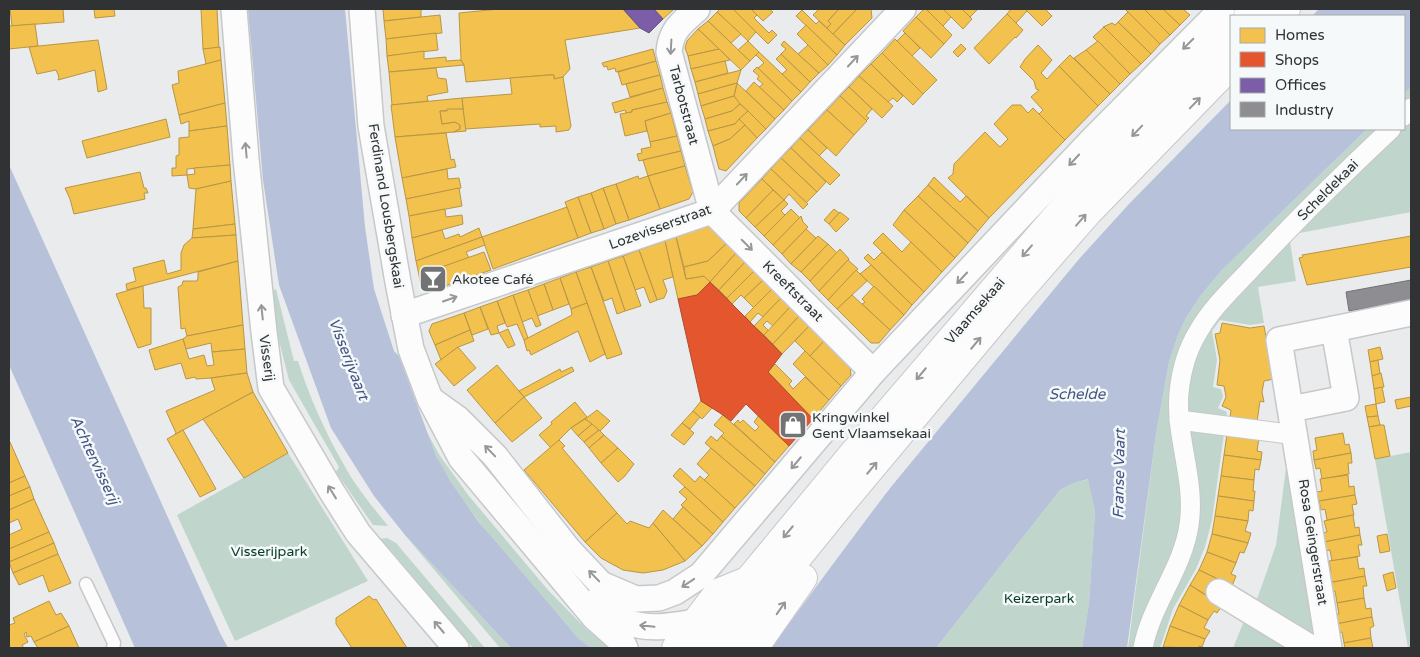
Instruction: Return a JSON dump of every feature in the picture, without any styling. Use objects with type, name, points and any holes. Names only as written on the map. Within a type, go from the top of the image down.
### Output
[{"type":"main road","name":"Vlaamsekaai","points":[[736,599],[853,454],[1075,195],[1230,34]]},
{"type":"main road","name":"Vlaamsekaai","points":[[736,599],[840,505],[1088,212],[1230,66]]},
{"type":"main road","points":[[754,648],[837,529],[840,505]]},
{"type":"main road","points":[[676,648],[695,622],[736,599]]},
{"type":"main road","points":[[702,648],[736,599]]},
{"type":"main road","points":[[728,648],[736,599]]},
{"type":"street","name":"Visserij","points":[[234,9],[246,160],[271,388],[358,533],[456,648]]},
{"type":"street","name":"Ferdinand Lousbergskaai","points":[[362,9],[371,126],[411,349],[430,399],[461,458],[596,618],[622,642],[625,648]]},
{"type":"street","name":"Tarbotstraat","points":[[697,9],[675,30],[670,40],[669,52],[712,211]]},
{"type":"street","points":[[430,399],[458,418],[495,456],[568,549],[602,584],[636,599],[659,598],[675,592],[701,574],[873,372],[1085,148],[1222,9]]},
{"type":"street","name":"Lozevisserstraat","points":[[404,315],[712,211],[898,10]]},
{"type":"street","name":"Scheldekaai","points":[[1143,648],[1156,606],[1176,566],[1189,526],[1190,492],[1179,420],[1179,394],[1185,360],[1193,340],[1212,311],[1267,252],[1323,193],[1390,130]]},
{"type":"street","name":"Kreeftstraat","points":[[712,211],[873,372]]},
{"type":"street","name":"Rosa Geingerstraat","points":[[1330,648],[1279,340],[1411,313]]},
{"type":"street","points":[[1291,409],[1346,398],[1334,329]]},
{"type":"street","points":[[1179,420],[1296,435]]},
{"type":"street","name":"Ferdinand Lousbergskaai","points":[[570,586],[635,625],[650,628],[695,622]]},
{"type":"street","points":[[1219,592],[1311,648]]},
{"type":"lane","points":[[86,584],[114,643],[113,648]]},
{"type":"green space","points":[[1411,87],[1411,212],[1289,235],[1296,281],[1258,287],[1264,323],[1250,325],[1220,320],[1212,331],[1217,360],[1213,387],[1221,389],[1223,397],[1218,408],[1227,412],[1212,520],[1205,547],[1196,569],[1173,609],[1160,648],[1128,648],[1156,434],[1169,362],[1186,318],[1201,295],[1221,271],[1366,130],[1405,130],[1405,93]]},
{"type":"green space","points":[[276,289],[294,361],[298,361],[324,426],[353,480],[388,526],[373,525],[336,472],[339,467],[289,380],[278,337],[273,291]]},
{"type":"green space","points":[[424,427],[440,456],[469,496],[548,590],[587,630],[609,648],[591,648],[578,638],[503,552],[452,483],[437,458]]},
{"type":"green space","points":[[1411,452],[1411,648],[1408,648],[1375,459]]},
{"type":"green space","name":"Visserijpark","points":[[288,453],[368,581],[235,641],[177,515]]},
{"type":"green space","points":[[1286,468],[1296,471],[1320,639],[1313,640],[1256,602],[1276,545]]},
{"type":"green space","name":"Keizerpark","points":[[1089,479],[1095,511],[1089,603],[1082,648],[936,648],[1060,490],[1074,483]]},
{"type":"green space","points":[[405,535],[511,648],[500,648]]},
{"type":"green space","points":[[387,538],[396,543],[485,648],[473,648],[391,550],[384,548],[379,539]]},
{"type":"green space","points":[[1244,621],[1287,648],[1233,648]]},
{"type":"water","name":"Visserijvaart","points":[[248,9],[345,9],[365,227],[374,289],[394,351],[399,356],[436,456],[451,482],[478,521],[578,638],[591,648],[511,648],[405,535],[374,496],[331,428],[279,285],[263,180]]},
{"type":"water","points":[[1319,9],[1411,9],[1411,87],[1405,93],[1405,15],[1313,15]]},
{"type":"water","name":"Schelde","points":[[1230,101],[1230,130],[1366,130],[1221,271],[1201,295],[1186,318],[1178,335],[1169,362],[1156,434],[1127,648],[1082,648],[1089,603],[1095,511],[1088,479],[1060,490],[936,648],[771,648],[881,499],[1079,259],[1129,204]]},
{"type":"water","name":"Achtervisserij","points":[[9,165],[228,648],[135,648],[9,365]]},
{"type":"pier","points":[[1230,98],[1117,215],[1016,331],[921,447],[769,647],[879,497],[1077,257],[1127,202]]},
{"type":"building: Homes","points":[[10,9],[63,9],[64,22],[12,26]]},
{"type":"building: Homes","points":[[94,9],[114,9],[115,16],[95,18]]},
{"type":"building: Homes","points":[[201,9],[217,9],[219,48],[203,49]]},
{"type":"building: Homes","points":[[383,9],[421,9],[421,17],[384,21]]},
{"type":"building: Homes","points":[[499,9],[623,9],[640,28],[565,40],[570,69],[563,77],[554,79],[554,75],[549,75],[466,82],[464,65],[461,60],[459,13]]},
{"type":"building: Homes","points":[[654,9],[674,9],[663,19]]},
{"type":"building: Homes","points":[[720,9],[733,9],[756,32],[748,41],[717,12]]},
{"type":"building: Homes","points":[[733,9],[751,9],[757,15],[754,18],[769,33],[772,30],[777,35],[768,44]]},
{"type":"building: Homes","points":[[751,9],[769,9],[773,12],[763,21]]},
{"type":"building: Homes","points":[[819,9],[839,9],[828,21],[831,24],[827,28],[813,15]]},
{"type":"building: Homes","points":[[839,9],[857,9],[833,34],[827,28],[831,24],[828,21]]},
{"type":"building: Homes","points":[[857,9],[871,9],[872,18],[845,45],[833,34]]},
{"type":"building: Homes","points":[[924,9],[952,35],[944,44],[916,17]]},
{"type":"building: Homes","points":[[926,9],[943,9],[951,17],[943,26]]},
{"type":"building: Homes","points":[[943,9],[962,9],[972,19],[963,29]]},
{"type":"building: Homes","points":[[962,9],[978,9],[970,17]]},
{"type":"building: Homes","points":[[1011,9],[1025,9],[1027,11],[1016,23],[1007,14]]},
{"type":"building: Homes","points":[[1025,9],[1045,9],[1052,16],[1042,26]]},
{"type":"building: Homes","points":[[1125,9],[1144,9],[1170,35],[1160,44]]},
{"type":"building: Homes","points":[[1144,9],[1163,9],[1180,25],[1170,35]]},
{"type":"building: Homes","points":[[1163,9],[1183,9],[1190,15],[1180,25]]},
{"type":"building: Homes","points":[[802,10],[816,24],[819,21],[845,45],[837,55],[796,16]]},
{"type":"building: Homes","points":[[717,12],[741,34],[731,43],[708,21]]},
{"type":"building: Homes","points":[[1128,12],[1160,44],[1151,54],[1118,22]]},
{"type":"building: Homes","points":[[1007,14],[1023,30],[989,64],[974,48]]},
{"type":"building: Homes","points":[[440,15],[442,33],[386,39],[384,21]]},
{"type":"building: Homes","points":[[916,17],[944,44],[931,58],[903,31]]},
{"type":"building: Homes","points":[[708,21],[750,61],[741,70],[698,29]]},
{"type":"building: Homes","points":[[1118,22],[1151,54],[1141,64],[1103,27],[1112,23],[1115,25]]},
{"type":"building: Homes","points":[[35,24],[38,46],[9,49],[9,26]]},
{"type":"building: Homes","points":[[806,25],[837,55],[828,65],[797,34]]},
{"type":"building: Homes","points":[[1104,27],[1141,64],[1130,74],[1093,37]]},
{"type":"building: Homes","points":[[698,29],[719,49],[688,56],[685,48],[687,41]]},
{"type":"building: Homes","points":[[436,33],[438,50],[387,56],[386,39]]},
{"type":"building: Homes","points":[[905,33],[920,48],[912,56],[897,41]]},
{"type":"building: Homes","points":[[895,39],[937,80],[923,94],[882,53]]},
{"type":"building: Homes","points":[[98,40],[107,89],[98,92],[95,70],[58,80],[59,77],[56,70],[37,74],[29,47]]},
{"type":"building: Homes","points":[[748,41],[759,52],[750,61],[738,50]]},
{"type":"building: Homes","points":[[784,41],[819,73],[810,82],[781,54],[786,49],[781,45]]},
{"type":"building: Homes","points":[[1098,41],[1130,74],[1120,84],[1086,50]]},
{"type":"building: Homes","points":[[961,44],[966,49],[958,57],[953,52]]},
{"type":"building: Homes","points":[[808,45],[828,65],[819,73],[798,54]]},
{"type":"building: Homes","points":[[1038,45],[1052,60],[1041,73],[1047,79],[1059,66],[1098,106],[1065,140],[1039,114],[1043,110],[1031,97],[1039,90],[1036,89],[1034,81],[1020,67]]},
{"type":"building: Homes","points":[[220,47],[221,60],[206,64],[203,49]]},
{"type":"building: Homes","points":[[653,49],[656,61],[616,72],[615,68],[608,70],[607,66],[604,67],[602,63]]},
{"type":"building: Homes","points":[[719,49],[730,60],[691,69],[688,56]]},
{"type":"building: Homes","points":[[1086,50],[1120,84],[1110,94],[1074,58]]},
{"type":"building: Homes","points":[[424,51],[424,59],[446,57],[446,61],[461,60],[464,65],[389,72],[387,56]]},
{"type":"building: Homes","points":[[759,52],[801,92],[792,101],[758,68],[764,63],[756,55]]},
{"type":"building: Homes","points":[[882,53],[923,94],[913,105],[871,64]]},
{"type":"building: Homes","points":[[781,54],[810,82],[801,92],[782,74],[787,70],[776,59]]},
{"type":"building: Homes","points":[[1070,55],[1110,94],[1098,106],[1059,66]]},
{"type":"building: Homes","points":[[221,60],[225,103],[179,115],[172,85],[179,83],[178,71]]},
{"type":"building: Homes","points":[[656,61],[660,75],[622,85],[618,72]]},
{"type":"building: Homes","points":[[725,61],[728,73],[695,82],[691,69]]},
{"type":"building: Homes","points":[[871,64],[903,96],[897,102],[893,98],[888,102],[859,76]]},
{"type":"building: Homes","points":[[757,67],[792,101],[784,110],[759,87],[763,84],[757,79],[759,76],[753,71]]},
{"type":"building: Homes","points":[[436,68],[438,78],[446,79],[448,92],[427,96],[428,101],[392,105],[389,72]]},
{"type":"building: Homes","points":[[741,70],[737,83],[698,94],[695,82]]},
{"type":"building: Homes","points":[[554,75],[554,79],[563,77],[571,126],[569,130],[556,132],[556,126],[540,127],[540,124],[465,129],[462,98],[512,94],[510,78]]},
{"type":"building: Homes","points":[[660,75],[663,88],[630,97],[626,84]]},
{"type":"building: Homes","points":[[859,76],[893,106],[882,118],[849,87]]},
{"type":"building: Homes","points":[[754,82],[784,110],[775,119],[746,91]]},
{"type":"building: Homes","points":[[737,83],[775,119],[766,129],[737,101],[734,96]]},
{"type":"building: Homes","points":[[737,83],[734,96],[701,106],[698,94]]},
{"type":"building: Homes","points":[[849,87],[872,109],[866,116],[869,118],[866,121],[840,96]]},
{"type":"building: Homes","points":[[663,88],[667,102],[632,110],[632,112],[626,113],[625,110],[615,113],[612,103]]},
{"type":"building: Homes","points":[[734,96],[740,104],[732,111],[705,119],[701,106]]},
{"type":"building: Homes","points":[[840,96],[867,121],[854,135],[827,110]]},
{"type":"building: Homes","points":[[462,98],[463,109],[440,111],[442,124],[455,122],[460,125],[460,129],[454,132],[395,137],[391,105]]},
{"type":"building: Homes","points":[[667,102],[671,113],[645,121],[647,131],[625,136],[620,114]]},
{"type":"building: Homes","points":[[225,103],[227,126],[189,131],[189,121],[181,124],[179,115]]},
{"type":"building: Homes","points":[[740,104],[748,111],[735,124],[708,131],[705,119],[732,111]]},
{"type":"building: Homes","points":[[1012,105],[1021,105],[1028,113],[1033,108],[1065,140],[989,218],[948,178],[953,174],[954,164],[985,132],[1000,147],[1008,139],[994,124]]},
{"type":"building: Homes","points":[[447,109],[463,109],[466,131],[454,132],[460,129],[460,125],[455,122],[442,124],[440,111],[447,111]]},
{"type":"building: Homes","points":[[827,110],[854,135],[836,156],[808,130]]},
{"type":"building: Homes","points":[[748,111],[766,129],[757,138],[739,119]]},
{"type":"building: Homes","points":[[671,113],[677,136],[650,142],[645,121]]},
{"type":"building: Homes","points":[[166,119],[170,137],[87,158],[82,141]]},
{"type":"building: Homes","points":[[739,119],[745,125],[730,139],[713,146],[708,131],[735,124]]},
{"type":"building: Homes","points":[[745,125],[757,138],[726,171],[719,169],[713,146],[730,139]]},
{"type":"building: Homes","points":[[227,126],[230,165],[187,169],[187,175],[172,176],[172,168],[176,168],[176,156],[179,155],[179,138],[189,137],[189,131]]},
{"type":"building: Homes","points":[[808,130],[827,148],[819,156],[800,138]]},
{"type":"building: Homes","points":[[446,133],[451,160],[454,159],[456,167],[402,178],[395,137]]},
{"type":"building: Homes","points":[[677,136],[681,151],[639,161],[637,154],[642,153],[641,149],[651,147],[650,142]]},
{"type":"building: Homes","points":[[800,138],[840,175],[830,185],[791,148]]},
{"type":"building: Homes","points":[[791,148],[826,182],[817,192],[781,158]]},
{"type":"building: Homes","points":[[681,151],[685,166],[648,176],[643,160]]},
{"type":"building: Homes","points":[[781,158],[817,192],[806,203],[771,169]]},
{"type":"building: Homes","points":[[230,165],[231,181],[196,189],[189,188],[187,175],[195,174],[194,168]]},
{"type":"building: Homes","points":[[685,166],[693,192],[689,199],[660,209],[648,176]]},
{"type":"building: Homes","points":[[447,169],[448,179],[459,178],[461,188],[406,199],[402,178]]},
{"type":"building: Homes","points":[[771,169],[808,204],[803,209],[789,194],[784,200],[762,179]]},
{"type":"building: Homes","points":[[140,172],[144,188],[146,188],[148,193],[144,193],[145,199],[74,214],[65,188]]},
{"type":"building: Homes","points":[[638,176],[639,179],[648,176],[660,209],[629,220],[616,184]]},
{"type":"building: Homes","points":[[934,177],[960,202],[966,196],[989,218],[978,231],[928,185]]},
{"type":"building: Homes","points":[[762,179],[773,190],[746,218],[739,211],[739,203]]},
{"type":"building: Homes","points":[[231,181],[235,224],[193,229],[196,189]]},
{"type":"building: Homes","points":[[616,184],[629,220],[616,224],[603,188]]},
{"type":"building: Homes","points":[[928,185],[978,231],[968,243],[918,196]]},
{"type":"building: Homes","points":[[459,188],[462,206],[409,216],[406,199]]},
{"type":"building: Homes","points":[[603,188],[616,224],[604,229],[591,193]]},
{"type":"building: Homes","points":[[773,190],[784,200],[755,227],[746,218]]},
{"type":"building: Homes","points":[[591,193],[604,229],[591,233],[578,197]]},
{"type":"building: Homes","points":[[918,196],[968,243],[955,258],[904,210]]},
{"type":"building: Homes","points":[[578,197],[591,233],[578,238],[565,202]]},
{"type":"building: Homes","points":[[784,200],[788,204],[781,211],[785,215],[764,236],[755,227]]},
{"type":"building: Homes","points":[[567,207],[578,238],[493,269],[482,237]]},
{"type":"building: Homes","points":[[445,209],[446,217],[462,215],[463,224],[412,238],[409,216]]},
{"type":"building: Homes","points":[[791,209],[800,218],[773,245],[764,236]]},
{"type":"building: Homes","points":[[834,209],[839,213],[829,224],[824,220]]},
{"type":"building: Homes","points":[[904,210],[955,258],[942,272],[893,225]]},
{"type":"building: Homes","points":[[840,212],[849,219],[836,232],[829,224]]},
{"type":"building: Homes","points":[[801,216],[803,222],[808,227],[782,254],[773,245]]},
{"type":"building: Homes","points":[[235,224],[236,235],[192,238],[193,229]]},
{"type":"building: Homes","points":[[705,225],[713,227],[727,243],[708,261],[684,267],[676,237]]},
{"type":"building: Homes","points":[[479,228],[482,237],[416,261],[412,238],[442,230],[445,239],[459,234],[460,237]]},
{"type":"building: Homes","points":[[806,229],[816,238],[791,264],[782,254]]},
{"type":"building: Homes","points":[[883,233],[902,252],[911,242],[942,272],[924,292],[873,243]]},
{"type":"building: Homes","points":[[236,235],[238,261],[127,290],[126,284],[136,281],[133,268],[164,260],[167,274],[181,270],[181,253],[184,245],[192,238]]},
{"type":"building: Homes","points":[[818,236],[828,244],[801,272],[791,264]]},
{"type":"building: Homes","points":[[1411,236],[1411,267],[1307,285],[1299,258],[1303,257],[1302,255]]},
{"type":"building: Homes","points":[[482,237],[485,245],[466,252],[469,258],[419,275],[416,261]]},
{"type":"building: Homes","points":[[676,237],[686,279],[704,276],[710,282],[697,295],[678,299],[665,241]]},
{"type":"building: Homes","points":[[665,241],[673,277],[663,280],[667,291],[664,298],[657,300],[639,250]]},
{"type":"building: Homes","points":[[727,243],[736,253],[710,282],[704,276],[686,279],[684,267],[708,261]]},
{"type":"building: Homes","points":[[828,244],[837,253],[810,281],[801,272]]},
{"type":"building: Homes","points":[[840,249],[849,259],[819,291],[810,281]]},
{"type":"building: Homes","points":[[639,250],[657,300],[650,303],[644,287],[635,290],[623,256]]},
{"type":"building: Homes","points":[[484,252],[491,270],[427,292],[421,288],[419,275]]},
{"type":"building: Homes","points":[[882,252],[924,292],[912,305],[864,258],[868,254],[874,260]]},
{"type":"building: Homes","points":[[736,253],[745,262],[719,290],[710,282]]},
{"type":"building: Homes","points":[[623,256],[641,306],[625,311],[608,261]]},
{"type":"building: Homes","points":[[848,260],[858,269],[828,300],[819,291]]},
{"type":"building: Homes","points":[[238,261],[243,325],[187,336],[185,328],[181,329],[178,287],[182,285],[183,281],[197,281],[198,272]]},
{"type":"building: Homes","points":[[608,261],[625,311],[617,314],[612,298],[604,301],[591,267]]},
{"type":"building: Homes","points":[[745,262],[754,271],[727,298],[719,290]]},
{"type":"building: Homes","points":[[871,265],[912,305],[904,315],[860,274]]},
{"type":"building: Homes","points":[[591,267],[622,354],[607,359],[576,272]]},
{"type":"building: Homes","points":[[856,270],[867,281],[837,309],[828,300]]},
{"type":"building: Homes","points":[[754,271],[763,280],[744,298],[741,295],[732,304],[727,298]]},
{"type":"building: Homes","points":[[576,272],[587,303],[571,309],[560,278]]},
{"type":"building: Homes","points":[[560,278],[569,304],[553,310],[544,284]]},
{"type":"building: Homes","points":[[763,280],[772,289],[754,308],[744,298]]},
{"type":"building: Homes","points":[[544,284],[553,310],[537,316],[528,290]]},
{"type":"building: Homes","points":[[143,286],[144,308],[151,308],[151,344],[138,348],[116,294]]},
{"type":"building: Homes","points":[[874,286],[904,315],[890,330],[862,304],[865,302],[862,299]]},
{"type":"building: Homes","points":[[772,289],[781,298],[763,317],[758,313],[750,322],[745,316]]},
{"type":"building: Homes","points":[[528,290],[541,325],[536,327],[532,318],[522,322],[513,295]]},
{"type":"building: Homes","points":[[513,295],[528,338],[524,340],[517,324],[507,327],[497,301]]},
{"type":"building: Homes","points":[[852,295],[890,330],[879,343],[871,343],[837,309]]},
{"type":"building: Homes","points":[[781,298],[790,307],[773,326],[767,321],[763,325],[769,331],[764,335],[754,326]]},
{"type":"building: Homes","points":[[497,301],[505,323],[497,326],[499,333],[491,335],[480,307]]},
{"type":"building: Homes","points":[[587,303],[605,354],[590,362],[578,331],[531,355],[529,350],[527,351],[524,340],[572,315],[571,309]]},
{"type":"building: Homes","points":[[480,307],[488,329],[472,335],[464,313]]},
{"type":"building: Homes","points":[[790,307],[799,316],[773,344],[764,335]]},
{"type":"building: Homes","points":[[464,313],[470,330],[435,345],[429,331],[432,324]]},
{"type":"building: Homes","points":[[799,316],[809,326],[782,354],[773,344]]},
{"type":"building: Homes","points":[[1222,323],[1250,328],[1264,326],[1274,379],[1264,381],[1262,392],[1264,402],[1260,401],[1257,422],[1230,417],[1231,410],[1222,406],[1226,397],[1224,386],[1217,385],[1220,360],[1215,334],[1220,333]]},
{"type":"building: Homes","points":[[243,325],[245,349],[212,352],[211,343],[186,349],[183,339],[187,336]]},
{"type":"building: Homes","points":[[809,326],[824,341],[810,356],[795,341]]},
{"type":"building: Homes","points":[[508,329],[515,345],[508,348],[499,333]]},
{"type":"building: Homes","points":[[470,330],[474,341],[458,347],[441,360],[435,345]]},
{"type":"building: Homes","points":[[183,339],[189,359],[204,355],[207,366],[214,365],[212,352],[245,349],[247,373],[186,379],[181,363],[155,370],[149,350]]},
{"type":"building: Homes","points":[[824,341],[850,367],[851,375],[841,386],[810,356]]},
{"type":"building: Homes","points":[[458,347],[476,368],[454,386],[435,364]]},
{"type":"building: Homes","points":[[1380,347],[1383,359],[1370,362],[1368,350]]},
{"type":"building: Homes","points":[[805,351],[841,386],[829,400],[793,364]]},
{"type":"building: Homes","points":[[1378,360],[1380,374],[1372,376],[1370,362]]},
{"type":"building: Homes","points":[[775,364],[792,381],[789,384],[793,389],[805,377],[829,400],[813,419],[768,372]]},
{"type":"building: Homes","points":[[497,365],[524,397],[495,423],[467,390]]},
{"type":"building: Homes","points":[[572,367],[574,371],[524,397],[519,391],[560,369],[561,372]]},
{"type":"building: Homes","points":[[247,373],[253,392],[174,435],[176,433],[166,411],[215,390],[211,378]]},
{"type":"building: Homes","points":[[1381,373],[1384,387],[1374,389],[1372,376]]},
{"type":"building: Homes","points":[[1382,387],[1385,402],[1376,404],[1374,389]]},
{"type":"building: Homes","points":[[253,392],[288,453],[244,478],[203,419]]},
{"type":"building: Homes","points":[[524,397],[542,418],[512,442],[495,423]]},
{"type":"building: Homes","points":[[1411,397],[1411,406],[1397,409],[1395,400]]},
{"type":"building: Homes","points":[[701,401],[712,408],[702,419],[693,411]]},
{"type":"building: Homes","points":[[575,402],[587,417],[571,428],[551,448],[539,435]]},
{"type":"building: Homes","points":[[1376,404],[1378,416],[1367,417],[1365,406]]},
{"type":"building: Homes","points":[[597,410],[610,421],[600,431],[585,419]]},
{"type":"building: Homes","points":[[693,411],[700,417],[690,429],[682,423]]},
{"type":"building: Homes","points":[[723,415],[775,462],[765,474],[721,436],[724,433],[714,425]]},
{"type":"building: Homes","points":[[759,415],[789,446],[775,462],[734,424],[738,420],[740,423],[743,420],[755,431],[759,427],[754,422]]},
{"type":"building: Homes","points":[[1378,416],[1380,425],[1369,427],[1367,417]]},
{"type":"building: Homes","points":[[585,419],[592,424],[578,436],[571,428]]},
{"type":"building: Homes","points":[[682,423],[694,433],[684,445],[671,435]]},
{"type":"building: Homes","points":[[592,424],[599,430],[584,442],[578,436]]},
{"type":"building: Homes","points":[[1384,425],[1390,456],[1375,459],[1369,427]]},
{"type":"building: Homes","points":[[183,430],[216,489],[200,497],[167,439]]},
{"type":"building: Homes","points":[[599,430],[604,435],[589,448],[584,442]]},
{"type":"building: Homes","points":[[1343,433],[1345,445],[1349,444],[1351,453],[1314,460],[1313,451],[1317,450],[1315,438]]},
{"type":"building: Homes","points":[[1227,434],[1259,438],[1257,451],[1262,452],[1261,460],[1224,455]]},
{"type":"building: Homes","points":[[604,435],[618,448],[601,463],[589,448]]},
{"type":"building: Homes","points":[[711,436],[717,441],[721,436],[765,474],[755,486],[705,443]]},
{"type":"building: Homes","points":[[559,440],[565,446],[562,448],[617,513],[585,542],[524,470]]},
{"type":"building: Homes","points":[[9,443],[25,476],[9,483]]},
{"type":"building: Homes","points":[[618,448],[634,464],[618,482],[601,463]]},
{"type":"building: Homes","points":[[711,448],[755,486],[735,508],[704,480],[709,475],[697,464]]},
{"type":"building: Homes","points":[[1351,453],[1352,463],[1348,463],[1349,474],[1322,479],[1320,468],[1316,469],[1314,460]]},
{"type":"building: Homes","points":[[1224,455],[1261,460],[1259,470],[1255,469],[1254,480],[1221,476]]},
{"type":"building: Homes","points":[[680,468],[695,482],[700,476],[735,508],[723,522],[673,476]]},
{"type":"building: Homes","points":[[1348,475],[1349,487],[1354,486],[1355,495],[1319,501],[1317,492],[1322,491],[1320,479]]},
{"type":"building: Homes","points":[[25,476],[30,487],[9,496],[9,483]]},
{"type":"building: Homes","points":[[1221,476],[1254,480],[1254,501],[1218,496]]},
{"type":"building: Homes","points":[[30,487],[34,499],[9,510],[9,496]]},
{"type":"building: Homes","points":[[685,487],[723,522],[713,534],[681,505],[687,499],[679,492]]},
{"type":"building: Homes","points":[[1355,495],[1357,504],[1352,505],[1354,515],[1327,520],[1325,509],[1321,510],[1319,501]]},
{"type":"building: Homes","points":[[1218,496],[1254,501],[1253,511],[1249,510],[1248,521],[1215,516]]},
{"type":"building: Homes","points":[[34,499],[49,532],[9,549],[9,535],[22,529],[18,519],[9,523],[9,510]]},
{"type":"building: Homes","points":[[683,507],[713,534],[702,546],[673,519]]},
{"type":"building: Homes","points":[[663,510],[702,546],[685,561],[653,523]]},
{"type":"building: Homes","points":[[617,513],[627,524],[630,521],[649,528],[653,523],[685,561],[663,570],[643,573],[623,570],[601,558],[585,542]]},
{"type":"building: Homes","points":[[1353,515],[1355,528],[1359,527],[1360,535],[1324,542],[1322,533],[1327,532],[1324,521]]},
{"type":"building: Homes","points":[[1215,516],[1248,521],[1245,531],[1251,533],[1248,543],[1212,534]]},
{"type":"building: Homes","points":[[49,532],[54,543],[9,562],[9,549]]},
{"type":"building: Homes","points":[[1212,534],[1248,543],[1244,553],[1240,552],[1236,563],[1207,552]]},
{"type":"building: Homes","points":[[1387,534],[1390,551],[1380,553],[1377,536]]},
{"type":"building: Homes","points":[[1360,535],[1362,545],[1358,545],[1360,556],[1332,561],[1330,550],[1325,551],[1324,542]]},
{"type":"building: Homes","points":[[54,543],[58,554],[13,573],[9,562]]},
{"type":"building: Homes","points":[[1207,552],[1236,563],[1231,574],[1236,576],[1232,586],[1199,570]]},
{"type":"building: Homes","points":[[58,554],[71,583],[49,592],[43,575],[19,585],[13,573]]},
{"type":"building: Homes","points":[[1357,557],[1359,569],[1364,568],[1365,576],[1328,583],[1327,574],[1331,573],[1329,561]]},
{"type":"building: Homes","points":[[1199,570],[1224,582],[1214,600],[1190,585]]},
{"type":"building: Homes","points":[[1393,572],[1396,588],[1387,591],[1383,575]]},
{"type":"building: Homes","points":[[1365,576],[1367,586],[1363,586],[1364,598],[1337,603],[1335,591],[1330,592],[1328,583]]},
{"type":"building: Homes","points":[[1190,585],[1222,606],[1217,613],[1214,611],[1208,620],[1179,605]]},
{"type":"building: Homes","points":[[369,596],[374,600],[376,599],[407,648],[352,648],[336,624],[336,618]]},
{"type":"building: Homes","points":[[1364,598],[1366,609],[1371,608],[1372,617],[1336,624],[1334,615],[1339,614],[1337,603]]},
{"type":"building: Homes","points":[[49,601],[56,615],[61,613],[69,626],[34,642],[31,636],[27,637],[26,632],[24,634],[28,642],[22,645],[24,648],[9,648],[9,625],[15,623],[13,618]]},
{"type":"building: Homes","points":[[1179,605],[1208,620],[1204,628],[1210,631],[1205,639],[1170,626]]},
{"type":"building: Homes","points":[[1372,617],[1374,626],[1370,628],[1371,638],[1344,643],[1342,632],[1337,633],[1336,624]]},
{"type":"building: Homes","points":[[69,626],[79,648],[38,648],[34,642]]},
{"type":"building: Homes","points":[[1170,626],[1205,639],[1202,647],[1163,647]]},
{"type":"building: Homes","points":[[1371,638],[1373,648],[1345,648],[1344,643]]},
{"type":"building: Shops","points":[[710,282],[782,354],[768,372],[813,419],[789,446],[746,404],[731,421],[701,401],[678,299],[697,295]]},
{"type":"building: Offices","points":[[623,9],[654,9],[663,19],[649,33],[640,28]]},
{"type":"building: Industry","points":[[1411,280],[1411,300],[1349,311],[1346,292]]},
{"type":"place","name":"Akotee Café","points":[[433,279]]},
{"type":"place","name":"Kringwinkel Gent Vlaamsekaai","points":[[793,425]]},
{"type":"water label","name":"Franse Vaart","points":[[1119,474]]}]
